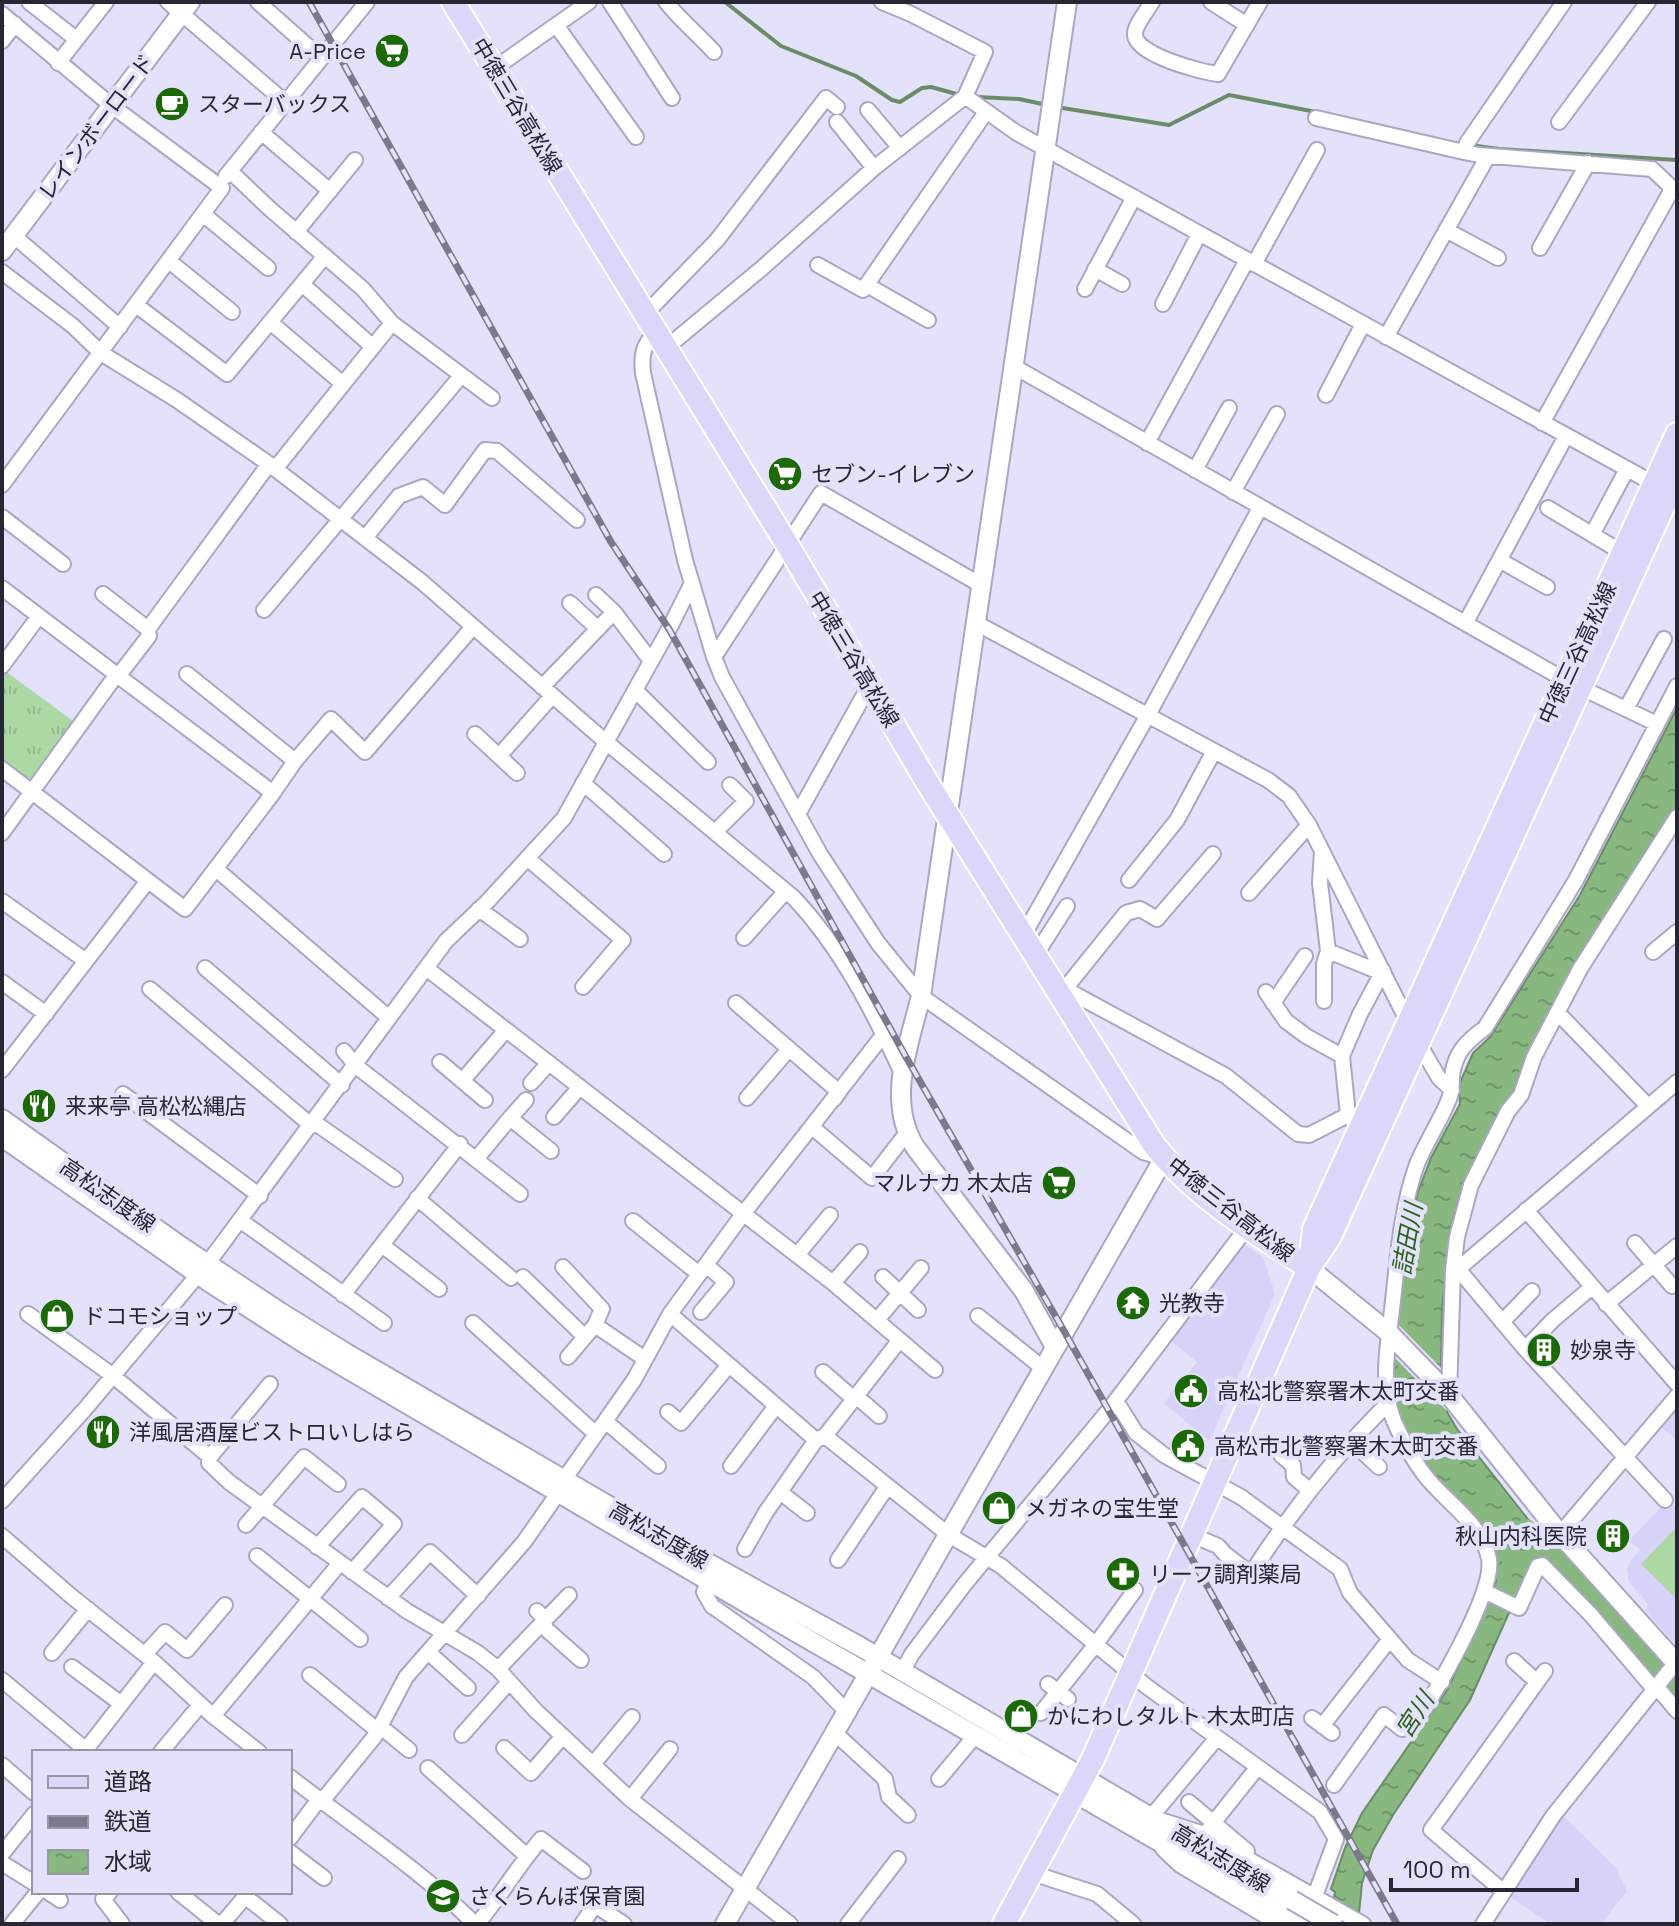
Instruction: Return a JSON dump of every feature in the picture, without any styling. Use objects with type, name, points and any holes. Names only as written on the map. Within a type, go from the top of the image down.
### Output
[{"type":"main road","name":"中徳三谷高松線","points":[[453,2],[787,544],[947,813],[1164,1158],[1211,1199],[1309,1268]]},
{"type":"main road","name":"中徳三谷高松線","points":[[1004,1924],[1079,1785],[1131,1674],[1309,1268],[1330,1236],[1414,1034],[1572,683],[1670,488],[1677,434]]},
{"type":"main road","name":"中徳三谷高松線","points":[[1572,683],[1623,553],[1670,488]]},
{"type":"main road","name":"中徳三谷高松線","points":[[1309,1268],[1314,1229],[1354,1122],[1414,1034]]},
{"type":"street","points":[[29,2],[76,39]]},
{"type":"street","points":[[58,63],[106,2]]},
{"type":"street","points":[[258,2],[321,58]]},
{"type":"street","points":[[219,186],[367,2]]},
{"type":"street","points":[[495,68],[589,2]]},
{"type":"street","points":[[610,2],[672,98]]},
{"type":"street","points":[[666,2],[682,23],[697,33],[714,52]]},
{"type":"street","points":[[725,1924],[1164,1158],[1143,1152],[921,996],[878,943],[820,854],[722,677],[692,583],[641,355],[645,344],[661,340],[761,269],[874,168],[964,99],[985,52],[882,2]]},
{"type":"street","points":[[1055,1347],[1024,1291],[906,1134],[900,1106],[902,1073],[921,996],[1067,2]]},
{"type":"street","points":[[1152,2],[1134,32],[1135,40],[1143,49],[1201,72],[1218,74],[1260,2]]},
{"type":"street","points":[[1211,2],[1247,25]]},
{"type":"street","points":[[1464,152],[1467,143],[1564,2]]},
{"type":"street","points":[[1559,122],[1648,2]]},
{"type":"street","points":[[180,6],[285,102]]},
{"type":"street","name":"レインボーロード","points":[[2,251],[112,106],[180,6]]},
{"type":"street","points":[[2,14],[112,106],[222,188],[2,485]]},
{"type":"street","points":[[2,41],[15,24]]},
{"type":"street","points":[[556,25],[636,137]]},
{"type":"street","points":[[643,312],[654,305],[717,240],[826,98],[874,168]]},
{"type":"street","points":[[964,99],[969,99],[1045,149],[1542,423],[1627,469],[1670,488]]},
{"type":"street","points":[[868,110],[900,148]]},
{"type":"street","points":[[818,265],[863,290],[986,112]]},
{"type":"street","points":[[1316,118],[1488,156],[1652,169],[1670,186],[1670,193],[1542,423]]},
{"type":"street","points":[[261,132],[330,191]]},
{"type":"street","points":[[1147,443],[1317,150]]},
{"type":"street","points":[[1386,337],[1488,156]]},
{"type":"street","points":[[296,232],[355,160]]},
{"type":"street","points":[[1540,248],[1588,163]]},
{"type":"street","points":[[230,171],[363,289],[392,323],[492,398]]},
{"type":"street","points":[[1085,289],[1134,197]]},
{"type":"street","points":[[203,214],[268,268]]},
{"type":"street","points":[[1446,230],[1498,258]]},
{"type":"street","points":[[1163,304],[1199,234]]},
{"type":"street","points":[[14,236],[120,327]]},
{"type":"street","points":[[136,305],[227,374],[325,256]]},
{"type":"street","points":[[169,261],[232,312]]},
{"type":"street","points":[[1095,269],[1122,284]]},
{"type":"street","points":[[2,272],[73,326],[101,353],[177,400],[272,467],[422,582],[547,692],[786,891],[826,935],[884,1034],[902,1073]]},
{"type":"street","points":[[302,284],[373,347]]},
{"type":"street","points":[[867,285],[928,320]]},
{"type":"street","points":[[270,322],[343,384]]},
{"type":"street","points":[[148,629],[272,467],[392,323]]},
{"type":"street","points":[[1326,395],[1363,324]]},
{"type":"street","points":[[1013,366],[1572,683],[1655,723]]},
{"type":"street","points":[[264,610],[461,376]]},
{"type":"street","points":[[1195,470],[1229,408]]},
{"type":"street","points":[[1233,492],[1277,414]]},
{"type":"street","points":[[1466,622],[1566,436]]},
{"type":"street","points":[[365,538],[399,496],[423,487],[445,505],[485,450],[497,451],[577,520]]},
{"type":"street","points":[[1593,533],[1627,469]]},
{"type":"street","points":[[714,657],[821,493],[981,585]]},
{"type":"street","points":[[1023,936],[1260,508]]},
{"type":"street","points":[[1548,508],[1623,553]]},
{"type":"street","points":[[2,517],[63,564]]},
{"type":"street","points":[[1501,561],[1547,587]]},
{"type":"street","points":[[2,1501],[204,1269],[446,941],[564,818],[692,583]]},
{"type":"street","points":[[2,588],[273,793]]},
{"type":"street","points":[[2,833],[149,636],[148,629],[103,594]]},
{"type":"street","points":[[596,595],[614,612],[651,661]]},
{"type":"street","points":[[570,603],[598,629]]},
{"type":"street","points":[[499,756],[547,692],[614,612]]},
{"type":"street","points":[[2,666],[39,616]]},
{"type":"street","points":[[976,623],[1214,751],[1279,787],[1289,796],[1309,825],[1414,1034],[1439,1078],[1452,1090]]},
{"type":"street","points":[[2,769],[185,909],[295,761],[331,719],[365,752],[472,628]]},
{"type":"street","points":[[1626,709],[1664,639]]},
{"type":"street","points":[[187,674],[295,761]]},
{"type":"street","points":[[798,814],[869,686]]},
{"type":"street","points":[[1334,1785],[1384,1715],[1402,1729],[1412,1727],[1442,1682],[1486,1592],[1488,1581],[1489,1558],[1480,1536],[1429,1481],[1414,1460],[1392,1417],[1389,1402],[1387,1388],[1391,1335],[1405,1204],[1418,1161],[1449,1101],[1459,1051],[1485,1028],[1576,880],[1655,723],[1677,686]]},
{"type":"street","points":[[635,690],[708,762]]},
{"type":"street","points":[[475,734],[517,773]]},
{"type":"street","points":[[1129,880],[1177,820],[1214,751]]},
{"type":"street","points":[[583,783],[664,854]]},
{"type":"street","points":[[715,832],[746,801],[730,785]]},
{"type":"street","points":[[1450,1392],[1457,1237],[1471,1185],[1508,1111],[1521,1095],[1534,1057],[1580,969],[1677,817]]},
{"type":"street","points":[[1249,893],[1309,825]]},
{"type":"street","points":[[1322,851],[1320,883],[1328,951],[1324,964],[1324,1001]]},
{"type":"street","points":[[1213,854],[1157,919],[1140,909],[1126,913],[1063,993],[1226,1076],[1298,1134],[1309,1135],[1354,1122],[1342,1056],[1382,972]]},
{"type":"street","points":[[527,858],[623,940],[583,987]]},
{"type":"street","points":[[216,869],[388,1017]]},
{"type":"street","points":[[2,1070],[147,882]]},
{"type":"street","points":[[744,938],[786,891]]},
{"type":"street","points":[[2,901],[86,961]]},
{"type":"street","points":[[1035,956],[1067,906]]},
{"type":"street","points":[[479,909],[520,939]]},
{"type":"street","points":[[1653,952],[1677,932]]},
{"type":"street","points":[[1328,951],[1382,972]]},
{"type":"street","points":[[1305,956],[1269,998],[1286,1021],[1342,1056]]},
{"type":"street","points":[[205,968],[342,1085]]},
{"type":"street","points":[[426,968],[833,1283],[935,1370]]},
{"type":"street","points":[[2,982],[46,1014]]},
{"type":"street","points":[[150,989],[313,1124],[395,1179]]},
{"type":"street","points":[[736,1003],[839,1092]]},
{"type":"street","points":[[1558,1013],[1648,1106]]},
{"type":"street","points":[[462,1081],[506,1030]]},
{"type":"street","points":[[292,1836],[380,1729],[406,1677],[524,1542],[634,1380],[670,1314],[743,1214],[884,1034]]},
{"type":"street","points":[[747,1098],[789,1049]]},
{"type":"street","points":[[344,1051],[356,1066],[460,1144],[520,1194]]},
{"type":"street","points":[[440,1062],[485,1100]]},
{"type":"street","points":[[531,1083],[549,1063]]},
{"type":"street","points":[[1456,1270],[1677,1082]]},
{"type":"street","points":[[554,1117],[580,1087]]},
{"type":"street","points":[[789,1156],[839,1092]]},
{"type":"street","points":[[123,1094],[260,1196]]},
{"type":"street","points":[[477,1158],[526,1100]]},
{"type":"street","points":[[510,1118],[551,1151]]},
{"type":"street","name":"高松志度線","points":[[2,1119],[330,1359],[561,1486],[874,1666],[975,1736],[1151,1817],[1304,1924]]},
{"type":"street","points":[[812,1127],[872,1178],[906,1134]]},
{"type":"street","name":"高松志度線","points":[[2,1137],[204,1269]]},
{"type":"street","points":[[343,1295],[460,1144]]},
{"type":"street","points":[[417,1198],[517,1277],[585,1337]]},
{"type":"street","points":[[1526,1210],[1677,1384]]},
{"type":"street","points":[[797,1255],[830,1215]]},
{"type":"street","points":[[241,1221],[384,1323]]},
{"type":"street","points":[[633,1221],[702,1270],[726,1282],[701,1312]]},
{"type":"street","points":[[902,1672],[912,1654],[987,1557],[1116,1401],[1248,1226]]},
{"type":"street","points":[[1635,1243],[1672,1286]]},
{"type":"street","points":[[382,1245],[439,1289]]},
{"type":"street","points":[[1606,1304],[1677,1246]]},
{"type":"street","points":[[833,1283],[860,1252]]},
{"type":"street","points":[[563,1267],[602,1309],[595,1325],[568,1357]]},
{"type":"street","points":[[877,1320],[921,1268]]},
{"type":"street","points":[[1309,1268],[1391,1335],[1450,1392],[1560,1534],[1675,1665],[1553,1816],[1483,1924]]},
{"type":"street","points":[[1456,1270],[1665,1500]]},
{"type":"street","points":[[883,1277],[918,1310]]},
{"type":"street","points":[[1525,1349],[1592,1287]]},
{"type":"street","points":[[1502,1322],[1532,1291]]},
{"type":"street","points":[[28,1314],[112,1375],[210,1457]]},
{"type":"street","points":[[670,1314],[776,1406],[949,1535],[987,1557],[1131,1674],[1320,1812],[1336,1839],[1320,1900],[1304,1924]]},
{"type":"street","points":[[978,1316],[1044,1369]]},
{"type":"street","points":[[473,1323],[596,1434]]},
{"type":"street","points":[[595,1325],[645,1359]]},
{"type":"street","points":[[745,1549],[780,1492],[899,1341]]},
{"type":"street","points":[[668,1412],[681,1423],[729,1365]]},
{"type":"street","points":[[823,1372],[879,1416]]},
{"type":"street","points":[[270,1384],[210,1457],[209,1463],[229,1482],[388,1598],[478,1653],[630,1799],[790,1924]]},
{"type":"street","points":[[1560,1534],[1677,1396]]},
{"type":"street","points":[[1116,1401],[1136,1433],[1164,1455],[1241,1497],[1340,1569],[1350,1593],[1408,1660],[1442,1682]]},
{"type":"street","points":[[1192,1535],[1218,1546],[1251,1574],[1309,1490],[1389,1402]]},
{"type":"street","points":[[731,1466],[776,1406]]},
{"type":"street","points":[[605,1421],[658,1466]]},
{"type":"street","points":[[1351,1441],[1379,1467]]},
{"type":"street","points":[[1281,1455],[1293,1465],[1294,1477],[1309,1490]]},
{"type":"street","points":[[246,1525],[304,1457],[338,1484]]},
{"type":"street","name":"高松志度線","points":[[561,1486],[710,1580],[874,1666],[902,1672],[1079,1785],[1154,1840],[1285,1912],[1333,1924]]},
{"type":"street","points":[[838,1560],[887,1487]]},
{"type":"street","points":[[780,1492],[807,1513]]},
{"type":"street","points":[[213,1716],[311,1599],[394,1524],[362,1497],[317,1547]]},
{"type":"street","points":[[2,1536],[149,1658],[253,1750]]},
{"type":"street","points":[[388,1598],[430,1552],[478,1596]]},
{"type":"street","points":[[257,1556],[360,1639]]},
{"type":"street","points":[[1486,1592],[1519,1608],[1538,1566],[1542,1565],[1677,1711]]},
{"type":"street","points":[[710,1580],[704,1592],[712,1606],[813,1677],[848,1713]]},
{"type":"street","points":[[1041,1713],[1135,1590]]},
{"type":"street","points":[[498,1669],[540,1616],[569,1595]]},
{"type":"street","points":[[86,1750],[165,1632],[187,1650],[224,1605]]},
{"type":"street","points":[[52,1653],[88,1609]]},
{"type":"street","points":[[540,1616],[546,1629],[581,1660]]},
{"type":"street","points":[[1322,1726],[1390,1639]]},
{"type":"street","points":[[428,1652],[468,1688]]},
{"type":"street","points":[[1504,1892],[1431,1830],[1541,1676],[1514,1661]]},
{"type":"street","points":[[72,1667],[120,1703]]},
{"type":"street","points":[[310,1675],[409,1750]]},
{"type":"street","points":[[2,1680],[84,1750]]},
{"type":"street","points":[[462,1735],[509,1682]]},
{"type":"street","points":[[163,1750],[200,1705]]},
{"type":"street","points":[[594,1763],[632,1717]]},
{"type":"street","points":[[836,1734],[885,1779],[889,1797],[908,1815]]},
{"type":"street","points":[[504,1748],[531,1773],[563,1736]]},
{"type":"street","points":[[939,1779],[975,1736]]},
{"type":"street","points":[[1216,1739],[1151,1817],[1204,1834],[1363,1924]]},
{"type":"street","points":[[630,1799],[670,1749]]},
{"type":"street","points":[[2,1765],[32,1791]]},
{"type":"street","points":[[428,1768],[527,1856]]},
{"type":"street","points":[[1204,1834],[1257,1768]]},
{"type":"street","points":[[292,1778],[420,1873],[476,1924],[499,1899],[541,1839],[583,1871]]},
{"type":"street","points":[[1189,1802],[1268,1870]]},
{"type":"street","points":[[2,1853],[32,1816]]},
{"type":"street","points":[[292,1854],[324,1878]]},
{"type":"street","points":[[848,1924],[898,1859]]},
{"type":"street","points":[[2,1863],[32,1882]]},
{"type":"street","points":[[1032,1873],[1097,1894],[1133,1924]]},
{"type":"street","points":[[18,1922],[37,1894]]},
{"type":"street","points":[[108,1894],[103,1899],[122,1924]]},
{"type":"street","points":[[181,1894],[220,1924],[243,1895],[280,1924]]},
{"type":"street","points":[[1320,1900],[1326,1924]]},
{"type":"street","points":[[582,1924],[595,1905],[624,1924]]},
{"type":"shaded area","points":[[1239,1241],[1263,1257],[1275,1294],[1209,1441],[1164,1403],[1197,1362],[1166,1337]]},
{"type":"shaded area","points":[[1677,1405],[1677,1440],[1660,1426]]},
{"type":"shaded area","points":[[1666,1502],[1677,1507],[1677,1646],[1646,1611],[1648,1604],[1629,1582],[1627,1569],[1640,1550],[1629,1540]]},
{"type":"shaded area","points":[[1559,1812],[1615,1867],[1627,1891],[1601,1924],[1551,1924],[1506,1894]]},
{"type":"green space","points":[[5,671],[73,721],[31,778],[25,780],[2,763],[2,675]]},
{"type":"green space","points":[[1677,1527],[1677,1599],[1641,1564]]},
{"type":"water","points":[[1677,708],[1677,810],[1498,1119],[1462,1191],[1450,1230],[1442,1311],[1441,1368],[1447,1412],[1549,1546],[1525,1577],[1470,1700],[1373,1850],[1362,1883],[1358,1924],[1329,1924],[1335,1892],[1331,1889],[1345,1848],[1362,1813],[1447,1690],[1496,1581],[1496,1557],[1492,1545],[1434,1479],[1407,1435],[1392,1396],[1392,1359],[1406,1245],[1418,1192],[1431,1158],[1460,1104],[1459,1085],[1473,1053],[1490,1037],[1580,895]]},
{"type":"pier","points":[[1395,1321],[1441,1368],[1447,1411],[1392,1355]]},
{"type":"waterway","points":[[725,2],[781,46],[856,76],[892,100],[900,102],[922,88],[931,87],[960,95]]},
{"type":"waterway","points":[[1056,107],[1169,125],[1229,95],[1316,112]]},
{"type":"waterway","points":[[977,97],[1019,99],[1047,105]]},
{"type":"waterway","points":[[1454,143],[1499,149],[1677,160]]},
{"type":"waterway","name":"詰田川","points":[[1526,1530],[1661,1668],[1677,1689]]},
{"type":"railway","points":[[309,2],[611,542],[669,629],[906,1057],[1064,1331],[1397,1924]]},
{"type":"place","name":"A-Price","points":[[392,51]]},
{"type":"place","name":"スターバックス","points":[[172,104]]},
{"type":"place","name":"セブン-イレブン","points":[[785,474]]},
{"type":"place","name":"来来亭 高松松縄店","points":[[39,1106]]},
{"type":"place","name":"マルナカ 木太店","points":[[1059,1183]]},
{"type":"place","name":"光教寺","points":[[1133,1303]]},
{"type":"place","name":"ドコモショップ","points":[[57,1316]]},
{"type":"place","name":"妙泉寺","points":[[1544,1350]]},
{"type":"place","name":"高松北警察署木太町交番","points":[[1191,1391]]},
{"type":"place","name":"洋風居酒屋ビストロいしはら","points":[[103,1432]]},
{"type":"place","name":"高松市北警察署木太町交番","points":[[1188,1446]]},
{"type":"place","name":"メガネの宝生堂","points":[[999,1508]]},
{"type":"place","name":"秋山内科医院","points":[[1613,1536]]},
{"type":"place","name":"リーフ調剤薬局","points":[[1123,1574]]},
{"type":"place","name":"かにわしタルト 木太町店","points":[[1021,1716]]},
{"type":"place","name":"さくらんぼ保育園","points":[[443,1896]]},
{"type":"water label","name":"宮川","points":[[1415,1715]]}]
